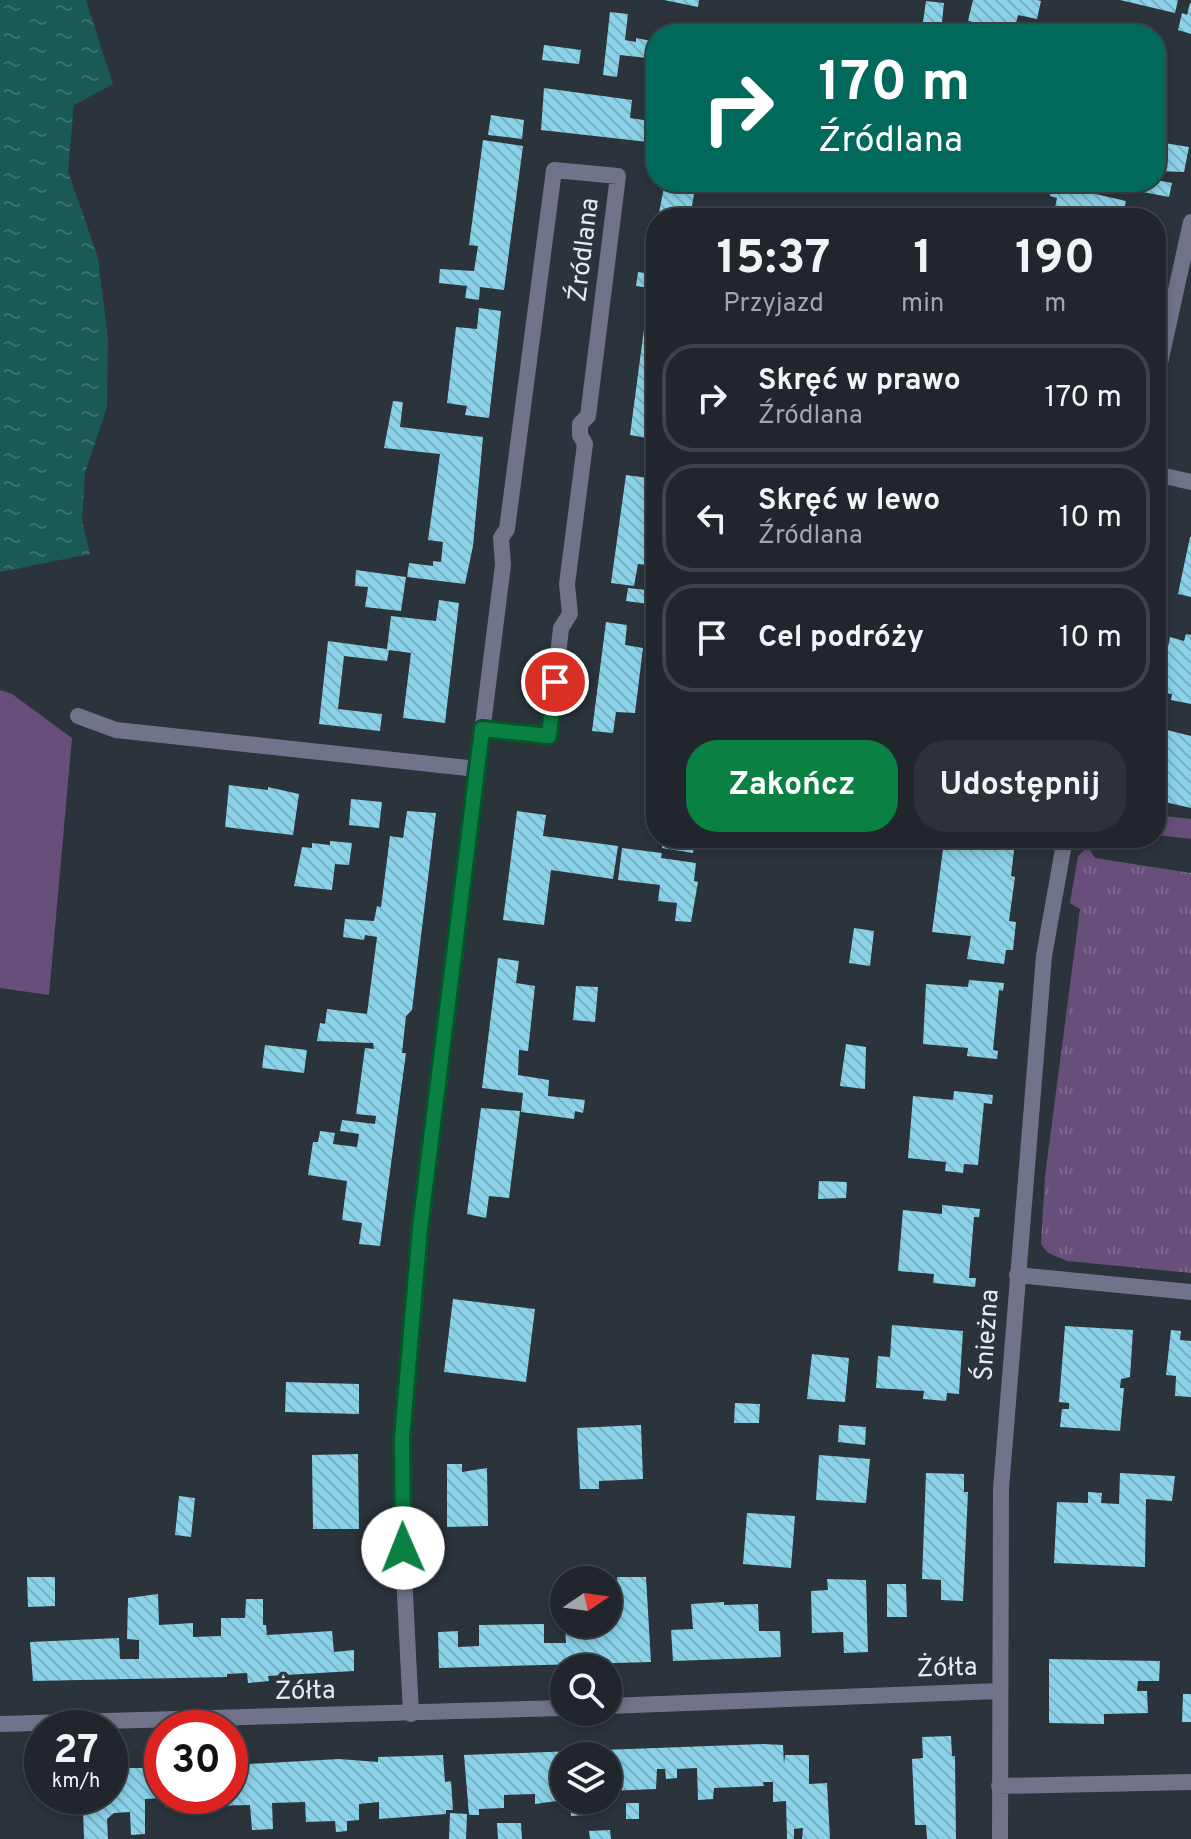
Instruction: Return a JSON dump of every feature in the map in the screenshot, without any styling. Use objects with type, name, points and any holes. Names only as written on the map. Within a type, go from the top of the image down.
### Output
[{"type":"street","name":"Źródlana","points":[[411,1714],[404,1575],[402,1438],[420,1228],[482,729],[503,565],[501,538],[507,529],[554,170],[618,176],[588,416],[580,424],[580,435],[585,444],[567,584],[570,614],[561,628],[549,736],[482,729]]},
{"type":"street","points":[[1166,336],[1191,222]]},
{"type":"street","points":[[1166,476],[1191,482]]},
{"type":"street","points":[[78,716],[116,730],[477,769]]},
{"type":"street","name":"Śnieżna","points":[[1000,1839],[1001,1489],[1044,956],[1063,848]]},
{"type":"street","points":[[1017,1275],[1191,1292]]},
{"type":"street","name":"Żółta","points":[[622,1705],[999,1691]]},
{"type":"street","name":"Żółta","points":[[0,1724],[550,1709]]},
{"type":"street","points":[[999,1786],[1191,1782]]},
{"type":"green space","points":[[0,690],[12,694],[72,738],[49,995],[0,988]]},
{"type":"green space","points":[[1166,816],[1191,819],[1191,839],[1166,836]]},
{"type":"green space","points":[[1089,848],[1095,858],[1191,873],[1191,1273],[1067,1261],[1048,1253],[1041,1244],[1045,1176],[1080,909],[1070,903],[1078,856]]},
{"type":"water","points":[[0,0],[86,0],[113,84],[74,105],[68,171],[98,258],[108,338],[107,407],[85,473],[82,521],[90,554],[0,572]]},
{"type":"building","points":[[664,0],[699,0],[698,7]]},
{"type":"building","points":[[973,0],[1041,1],[1037,19],[1018,15],[1016,24],[968,21]]},
{"type":"building","points":[[1120,0],[1178,0],[1175,13]]},
{"type":"building","points":[[926,1],[944,3],[942,24],[923,24]]},
{"type":"building","points":[[1190,3],[1191,34],[1178,30],[1182,13],[1187,15]]},
{"type":"building","points":[[610,12],[628,14],[625,40],[646,40],[646,58],[620,55],[617,77],[603,75]]},
{"type":"building","points":[[544,45],[581,50],[579,64],[542,60]]},
{"type":"building","points":[[544,88],[632,100],[630,118],[646,120],[646,142],[541,130]]},
{"type":"building","points":[[491,115],[524,120],[522,139],[488,135]]},
{"type":"building","points":[[483,140],[523,146],[504,290],[480,287],[479,300],[465,298],[467,286],[439,283],[440,269],[474,271],[478,246],[469,245]]},
{"type":"building","points":[[1166,143],[1189,147],[1184,172],[1166,171]]},
{"type":"building","points":[[1166,182],[1172,183],[1169,197],[1143,192],[1166,192]]},
{"type":"building","points":[[663,192],[694,192],[692,206],[704,208],[660,208]]},
{"type":"building","points":[[1051,192],[1087,192],[1126,201],[1124,208],[1055,208],[1057,198],[1050,196]]},
{"type":"building","points":[[638,272],[646,273],[646,288],[636,286]]},
{"type":"building","points":[[479,308],[501,311],[489,418],[465,415],[467,406],[447,403],[456,327],[477,329]]},
{"type":"building","points":[[644,329],[646,329],[646,438],[630,435]]},
{"type":"building","points":[[393,401],[403,402],[400,427],[483,437],[473,546],[465,584],[407,577],[409,563],[433,566],[433,561],[441,562],[443,542],[428,540],[440,454],[384,448]]},
{"type":"building","points":[[626,475],[646,478],[646,565],[638,564],[634,586],[611,583]]},
{"type":"building","points":[[1191,537],[1191,597],[1178,594]]},
{"type":"building","points":[[356,570],[406,577],[401,611],[365,607],[368,587],[355,586]]},
{"type":"building","points":[[628,588],[646,590],[646,604],[626,601]]},
{"type":"building","points":[[439,600],[459,603],[445,723],[403,718],[411,653],[389,650],[387,661],[344,656],[338,709],[382,714],[380,731],[319,724],[328,641],[387,649],[391,616],[436,621]]},
{"type":"building","points":[[606,622],[627,625],[625,645],[643,648],[635,713],[616,712],[613,733],[592,731]]},
{"type":"building","points":[[1186,634],[1191,635],[1191,704],[1171,700],[1172,694],[1166,693],[1166,657],[1170,637],[1184,641]]},
{"type":"building","points":[[1167,730],[1191,736],[1191,808],[1166,802]]},
{"type":"building","points":[[229,785],[268,790],[268,787],[299,794],[293,835],[225,827]]},
{"type":"building","points":[[351,799],[382,802],[379,828],[349,825]]},
{"type":"building","points":[[407,811],[436,813],[412,1010],[406,1016],[402,1053],[406,1053],[380,1246],[359,1244],[362,1223],[342,1220],[347,1181],[308,1175],[313,1142],[318,1142],[320,1131],[335,1133],[333,1144],[357,1147],[359,1134],[340,1131],[342,1120],[375,1124],[376,1116],[356,1114],[365,1048],[374,1049],[373,1043],[317,1041],[320,1023],[325,1024],[327,1009],[367,1014],[377,937],[365,935],[364,940],[343,937],[345,919],[374,921],[377,906],[381,907],[390,836],[403,838]]},
{"type":"building","points":[[517,811],[546,815],[543,836],[618,846],[613,879],[551,870],[544,925],[503,920]]},
{"type":"building","points":[[330,841],[352,843],[349,865],[335,864],[332,890],[294,886],[302,847],[312,848],[312,843],[330,845]]},
{"type":"building","points":[[622,848],[662,853],[661,858],[696,863],[694,881],[698,882],[691,922],[675,921],[677,903],[658,901],[660,885],[618,880]]},
{"type":"building","points":[[662,848],[694,848],[693,853]]},
{"type":"building","points":[[943,848],[1014,850],[1011,876],[1015,877],[1009,921],[1016,922],[1013,950],[1006,950],[1004,964],[967,959],[971,936],[932,932]]},
{"type":"building","points":[[854,928],[874,931],[870,966],[849,963]]},
{"type":"building","points":[[498,958],[519,961],[516,983],[535,986],[528,1051],[519,1050],[518,1075],[549,1080],[548,1096],[585,1100],[583,1113],[575,1111],[574,1119],[521,1112],[523,1093],[482,1088]]},
{"type":"building","points":[[969,980],[1004,983],[1003,991],[999,990],[993,1050],[998,1051],[997,1059],[967,1056],[968,1048],[923,1044],[926,984],[968,987]]},
{"type":"building","points":[[576,986],[598,987],[595,1022],[573,1020]]},
{"type":"building","points":[[846,1044],[866,1047],[865,1089],[840,1086]]},
{"type":"building","points":[[265,1045],[307,1050],[304,1073],[262,1068]]},
{"type":"building","points":[[954,1091],[993,1095],[992,1104],[984,1103],[978,1165],[964,1164],[963,1173],[945,1171],[946,1162],[908,1158],[913,1096],[953,1100]]},
{"type":"building","points":[[481,1108],[520,1111],[509,1198],[489,1196],[486,1218],[467,1214]]},
{"type":"building","points":[[819,1181],[847,1182],[846,1198],[818,1199]]},
{"type":"building","points":[[942,1205],[980,1209],[979,1217],[974,1217],[969,1278],[976,1278],[975,1287],[933,1283],[934,1274],[898,1271],[903,1210],[942,1214]]},
{"type":"building","points":[[453,1299],[535,1309],[526,1382],[444,1372]]},
{"type":"building","points":[[892,1325],[963,1331],[959,1394],[947,1393],[946,1401],[923,1399],[924,1391],[876,1388],[878,1356],[890,1357]]},
{"type":"building","points":[[1065,1326],[1133,1330],[1130,1377],[1121,1379],[1120,1388],[1124,1388],[1120,1431],[1060,1427],[1062,1409],[1069,1409],[1069,1403],[1059,1402]]},
{"type":"building","points":[[1171,1330],[1181,1331],[1180,1340],[1191,1341],[1191,1397],[1175,1396],[1176,1376],[1166,1375]]},
{"type":"building","points":[[812,1354],[849,1358],[845,1402],[807,1399]]},
{"type":"building","points":[[286,1382],[359,1384],[359,1414],[285,1412]]},
{"type":"building","points":[[735,1403],[760,1404],[759,1423],[734,1423]]},
{"type":"building","points":[[641,1425],[643,1479],[599,1481],[599,1489],[580,1489],[577,1428]]},
{"type":"building","points":[[839,1425],[866,1427],[865,1445],[838,1442]]},
{"type":"building","points":[[358,1454],[359,1529],[313,1529],[312,1455]]},
{"type":"building","points":[[819,1455],[870,1459],[866,1503],[816,1500]]},
{"type":"building","points":[[447,1464],[462,1464],[462,1472],[487,1468],[488,1526],[447,1527]]},
{"type":"building","points":[[926,1473],[964,1474],[964,1492],[968,1492],[963,1601],[941,1600],[941,1580],[922,1579]]},
{"type":"building","points":[[1120,1473],[1175,1476],[1172,1501],[1146,1499],[1145,1567],[1054,1563],[1057,1502],[1088,1503],[1088,1492],[1102,1493],[1101,1503],[1119,1504]]},
{"type":"building","points":[[179,1496],[195,1498],[191,1537],[175,1535]]},
{"type":"building","points":[[747,1513],[795,1516],[791,1568],[743,1564]]},
{"type":"building","points":[[27,1577],[55,1577],[55,1606],[28,1607]]},
{"type":"building","points":[[622,1577],[646,1577],[651,1662],[622,1663],[622,1654],[550,1654],[550,1665],[439,1668],[438,1632],[458,1631],[458,1647],[479,1646],[479,1625],[544,1624],[544,1643],[566,1643],[566,1638],[622,1638]]},
{"type":"building","points":[[827,1579],[866,1580],[868,1652],[844,1653],[843,1632],[812,1633],[811,1591],[828,1590]]},
{"type":"building","points":[[887,1584],[906,1584],[907,1617],[887,1617]]},
{"type":"building","points":[[158,1594],[159,1625],[193,1623],[193,1637],[221,1636],[221,1618],[245,1618],[246,1599],[263,1599],[263,1625],[266,1625],[267,1635],[332,1631],[334,1652],[354,1650],[354,1671],[268,1676],[269,1681],[248,1683],[247,1673],[227,1674],[227,1677],[33,1681],[30,1642],[119,1638],[120,1659],[139,1659],[139,1640],[127,1639],[128,1598]]},
{"type":"building","points":[[724,1602],[724,1605],[758,1604],[759,1631],[780,1631],[781,1657],[673,1661],[671,1630],[693,1629],[691,1604]]},
{"type":"building","points":[[1049,1659],[1160,1661],[1159,1681],[1138,1681],[1137,1691],[1147,1691],[1148,1713],[1104,1714],[1104,1724],[1049,1723]]},
{"type":"building","points":[[1183,1694],[1191,1694],[1191,1722],[1182,1722]]},
{"type":"building","points":[[951,1736],[952,1756],[955,1756],[956,1839],[927,1839],[926,1825],[915,1825],[912,1759],[923,1758],[922,1737]]},
{"type":"building","points":[[783,1745],[784,1765],[785,1755],[809,1755],[809,1784],[827,1783],[830,1839],[802,1839],[803,1828],[794,1829],[794,1839],[787,1839],[786,1801],[773,1802],[773,1782],[763,1782],[764,1786],[714,1788],[713,1799],[698,1800],[697,1768],[677,1769],[677,1778],[666,1779],[665,1769],[657,1769],[656,1789],[622,1790],[622,1749]]},
{"type":"building","points":[[550,1752],[550,1802],[535,1804],[535,1794],[504,1795],[504,1808],[479,1809],[479,1815],[469,1815],[464,1755]]},
{"type":"building","points":[[443,1755],[445,1782],[451,1781],[453,1810],[446,1810],[446,1814],[379,1819],[379,1802],[359,1804],[359,1820],[347,1821],[347,1831],[336,1832],[335,1821],[306,1822],[305,1802],[272,1803],[273,1829],[252,1830],[248,1805],[248,1764],[339,1759],[378,1762],[378,1757]]},
{"type":"building","points":[[128,1768],[144,1768],[145,1834],[131,1835]]},
{"type":"building","points":[[626,1803],[639,1803],[639,1819],[626,1819]]},
{"type":"building","points":[[450,1813],[467,1814],[466,1839],[449,1839]]},
{"type":"building","points":[[83,1814],[113,1814],[107,1819],[108,1839],[84,1839]]},
{"type":"building","points":[[497,1823],[521,1823],[522,1839],[498,1839]]},
{"type":"building","points":[[610,1830],[611,1839],[590,1839],[589,1831]]},
{"type":"route","points":[[403,1548],[402,1438],[420,1228],[482,729],[549,736],[555,682]]}]
